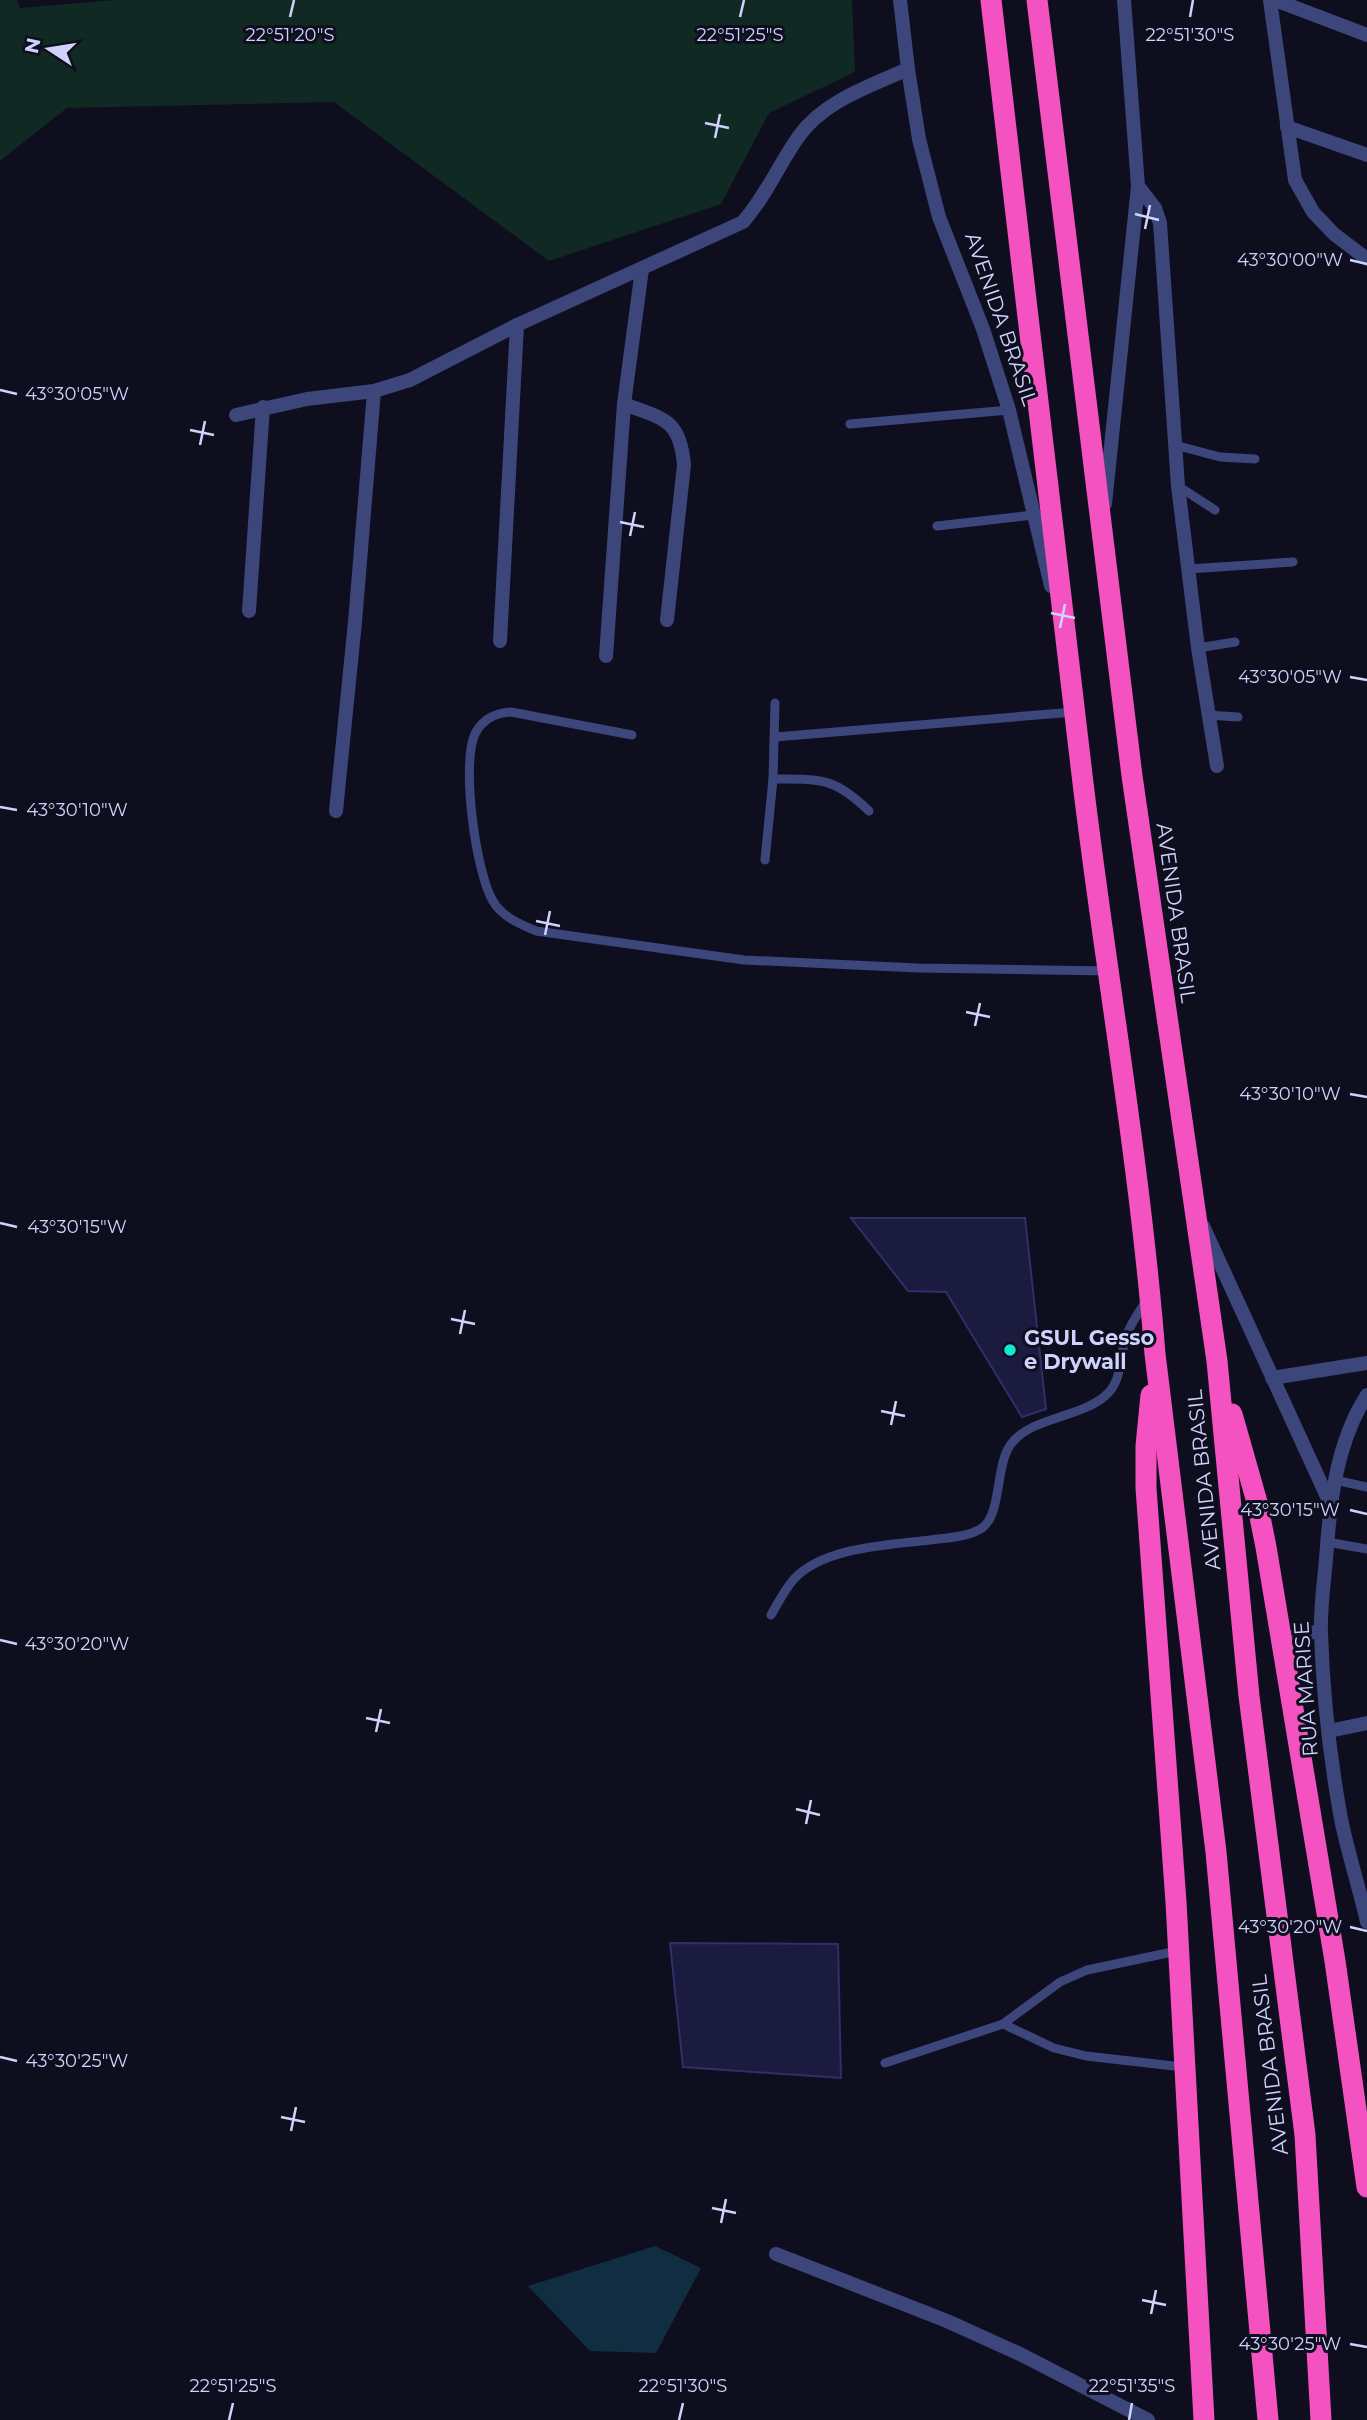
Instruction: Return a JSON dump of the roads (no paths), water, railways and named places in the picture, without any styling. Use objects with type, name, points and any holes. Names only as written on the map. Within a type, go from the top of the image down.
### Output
[{"type":"highway","name":"AVENIDA BRASIL","points":[[991,0],[1083,785],[1110,971],[1216,1852],[1268,2419]]},
{"type":"highway","name":"AVENIDA BRASIL","points":[[1037,0],[1132,776],[1217,1361],[1249,1696],[1305,2134],[1321,2417]]},
{"type":"highway","points":[[1155,1354],[1146,1446],[1146,1489],[1179,1951],[1204,2420]]},
{"type":"highway","points":[[1217,1361],[1256,1502],[1335,1961],[1367,2187]]},
{"type":"street","name":"AVENIDA BRASIL","points":[[900,0],[919,139],[939,217],[983,329],[1009,410],[1068,652]]},
{"type":"street","name":"AVENIDA BRASIL","points":[[1102,540],[1138,186],[1124,0]]},
{"type":"street","points":[[1270,0],[1295,180],[1302,196],[1334,234],[1367,259]]},
{"type":"street","points":[[1275,0],[1367,35]]},
{"type":"street","points":[[236,415],[307,398],[374,391],[410,380],[517,325],[743,222],[755,209],[801,134],[817,118],[845,97],[908,69]]},
{"type":"street","points":[[1287,127],[1367,156]]},
{"type":"street","points":[[1138,186],[1155,208],[1160,223],[1178,486],[1198,648],[1217,766]]},
{"type":"street","points":[[606,656],[624,404],[642,269]]},
{"type":"street","points":[[500,641],[517,325]]},
{"type":"street","points":[[336,811],[374,391]]},
{"type":"street","points":[[624,404],[676,429],[682,444],[684,465],[667,620]]},
{"type":"street","points":[[249,611],[263,407]]},
{"type":"street","points":[[1195,1208],[1331,1504]]},
{"type":"street","points":[[1272,1378],[1367,1363]]},
{"type":"street","name":"RUA MARISE","points":[[1367,1395],[1356,1412],[1335,1480],[1320,1631],[1333,1768],[1342,1822],[1367,1922]]},
{"type":"street","points":[[1280,1639],[1320,1631]]},
{"type":"street","points":[[1329,1731],[1367,1723]]},
{"type":"street","points":[[776,2253],[947,2320],[1148,2420]]},
{"type":"lane","points":[[850,424],[1009,410]]},
{"type":"lane","points":[[1175,445],[1210,456],[1255,459]]},
{"type":"lane","points":[[1178,486],[1215,510]]},
{"type":"lane","points":[[937,526],[1033,515]]},
{"type":"lane","points":[[1188,569],[1293,562]]},
{"type":"lane","points":[[1198,648],[1235,642]]},
{"type":"lane","points":[[765,860],[773,779],[775,703]]},
{"type":"lane","points":[[632,735],[511,712],[498,713],[485,721],[476,732],[471,744],[471,799],[476,852],[484,884],[494,904],[508,918],[536,931],[744,960],[918,968],[1110,971]]},
{"type":"lane","points":[[775,737],[1075,712]]},
{"type":"lane","points":[[1208,715],[1238,717]]},
{"type":"lane","points":[[773,779],[812,779],[829,783],[850,792],[869,811]]},
{"type":"lane","points":[[771,1615],[794,1579],[810,1566],[829,1557],[869,1548],[943,1539],[982,1528],[988,1522],[993,1509],[1001,1469],[1011,1444],[1021,1434],[1088,1407],[1105,1396],[1114,1386],[1120,1371],[1126,1335],[1150,1294]]},
{"type":"lane","points":[[1335,1480],[1367,1487]]},
{"type":"lane","points":[[1327,1542],[1367,1549]]},
{"type":"lane","points":[[885,2063],[1003,2024],[1060,1982],[1087,1970],[1179,1951]]},
{"type":"lane","points":[[1003,2024],[1054,2048],[1086,2056],[1185,2067]]},
{"type":"water","points":[[655,2246],[701,2268],[656,2353],[590,2351],[528,2286]]},
{"type":"place","name":"GSUL Gesso e Drywall","points":[[1010,1350]]}]
